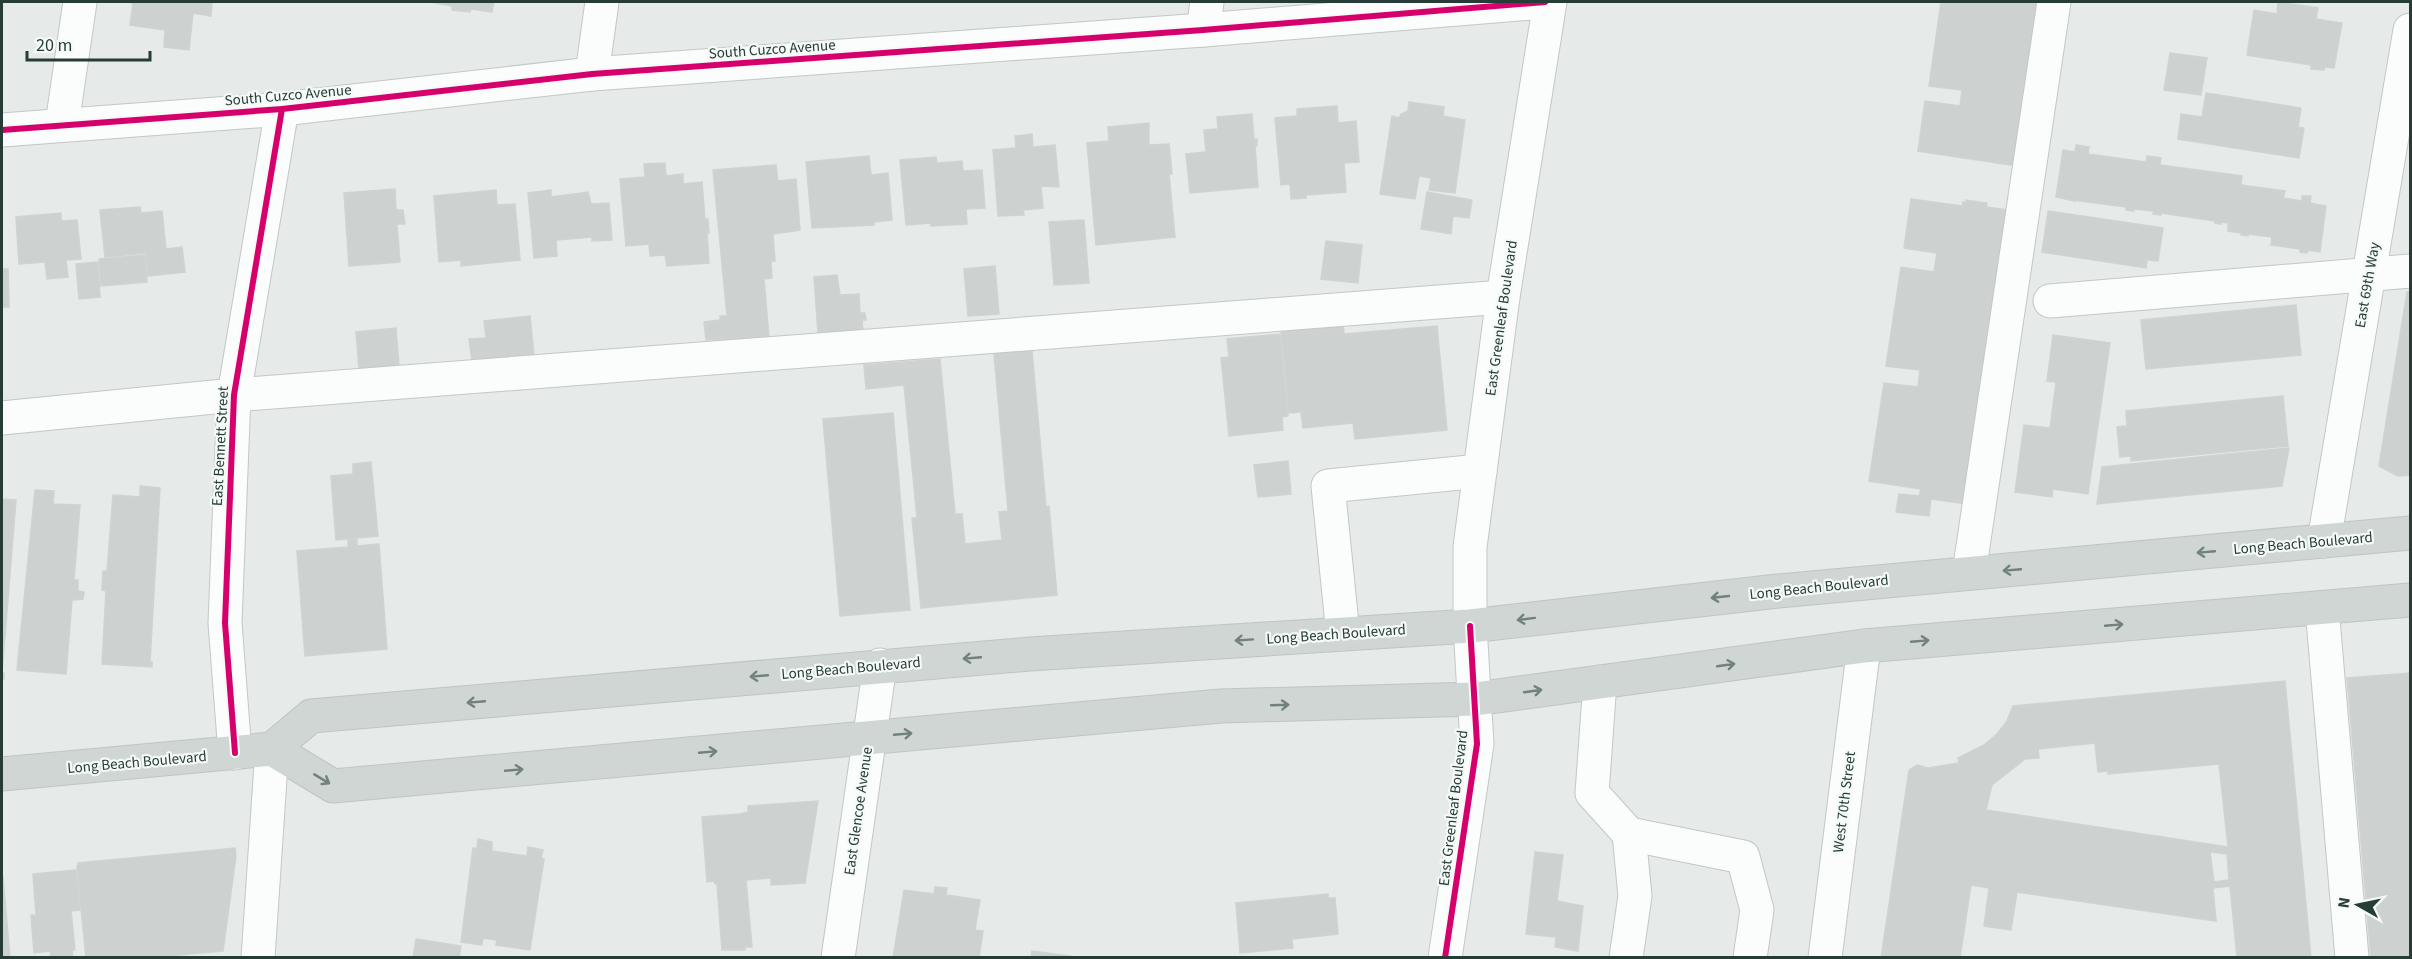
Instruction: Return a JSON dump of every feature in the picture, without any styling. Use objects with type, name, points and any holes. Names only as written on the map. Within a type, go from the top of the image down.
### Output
[{"type":"main road","name":"Long Beach Boulevard","points":[[2,774],[272,749],[311,716],[1030,654],[1470,626],[1778,591],[2410,533]]},
{"type":"main road","points":[[272,749],[333,786],[1221,706],[1475,699],[1864,646],[2410,600]]},
{"type":"street","points":[[62,124],[80,2]]},
{"type":"street","points":[[592,74],[602,2]]},
{"type":"street","name":"South Cuzco Avenue","points":[[2,130],[282,109],[592,74],[1205,16],[1545,2]]},
{"type":"street","name":"East Greenleaf Boulevard","points":[[1445,957],[1477,744],[1470,626],[1470,547],[1503,297],[1550,2]]},
{"type":"street","points":[[1969,573],[2054,2]]},
{"type":"street","name":"East 69th Way","points":[[2324,541],[2410,30]]},
{"type":"street","name":"East Bennett Street","points":[[235,753],[225,623],[234,395],[282,109]]},
{"type":"street","points":[[2050,301],[2410,270]]},
{"type":"street","points":[[2,418],[234,395],[1503,297]]},
{"type":"street","points":[[1343,634],[1328,486],[1480,471]]},
{"type":"street","points":[[2322,608],[2352,957]]},
{"type":"street","name":"West 70th Street","points":[[1825,957],[1864,646]]},
{"type":"street","name":"East Glencoe Avenue","points":[[838,957],[880,666]]},
{"type":"street","points":[[1600,682],[1592,793],[1629,834],[1743,857],[1757,910],[1750,957]]},
{"type":"street","points":[[258,957],[272,749]]},
{"type":"street","points":[[1626,957],[1635,896],[1629,834]]},
{"type":"building","points":[[126,2],[212,2],[211,16],[193,13],[189,50],[164,47],[165,30],[130,25],[133,3]]},
{"type":"building","points":[[431,2],[494,2],[492,12],[471,9],[470,12],[452,10],[452,6]]},
{"type":"building","points":[[1941,2],[2041,2],[2017,166],[1918,151],[1925,101],[1960,106],[1962,90],[1929,86]]},
{"type":"building","points":[[2278,2],[2318,8],[2316,19],[2342,23],[2334,68],[2311,69],[2311,65],[2247,55],[2254,10],[2277,14]]},
{"type":"building","points":[[2170,53],[2207,58],[2201,95],[2164,90]]},
{"type":"building","points":[[2206,93],[2301,108],[2298,127],[2304,128],[2299,158],[2178,139],[2181,114],[2202,117]]},
{"type":"building","points":[[1409,102],[1444,107],[1443,116],[1465,120],[1455,193],[1429,190],[1431,178],[1419,176],[1415,199],[1380,194],[1392,116],[1399,118],[1401,114],[1408,111]]},
{"type":"building","points":[[1337,106],[1338,123],[1356,121],[1359,162],[1344,163],[1346,192],[1306,195],[1306,198],[1291,199],[1290,184],[1281,185],[1275,118],[1297,116],[1297,109]]},
{"type":"building","points":[[1252,114],[1254,140],[1257,139],[1257,146],[1255,146],[1258,187],[1190,193],[1186,154],[1206,152],[1204,130],[1218,129],[1217,117]]},
{"type":"building","points":[[1149,123],[1149,145],[1169,144],[1172,174],[1169,174],[1175,237],[1096,245],[1087,143],[1109,141],[1108,127]]},
{"type":"building","points":[[1032,134],[1033,147],[1055,145],[1059,187],[1041,186],[1043,208],[1023,210],[1024,215],[998,216],[993,150],[1016,148],[1015,136]]},
{"type":"building","points":[[2076,145],[2089,147],[2088,154],[2146,162],[2147,156],[2161,158],[2160,165],[2242,176],[2241,185],[2285,191],[2283,198],[2302,201],[2302,196],[2311,196],[2310,203],[2326,206],[2320,252],[2308,250],[2307,253],[2300,252],[2300,249],[2271,245],[2272,237],[2248,234],[2248,236],[2228,231],[2228,223],[2221,222],[2221,224],[2215,221],[2161,213],[2161,215],[2153,214],[2154,211],[2126,210],[2126,207],[2056,197],[2063,150],[2075,152]]},
{"type":"building","points":[[869,156],[871,175],[888,173],[892,220],[874,222],[874,225],[812,228],[806,162]]},
{"type":"building","points":[[936,157],[937,163],[962,161],[963,171],[982,170],[985,208],[966,209],[967,224],[906,225],[900,160]]},
{"type":"building","points":[[665,163],[666,176],[683,174],[683,184],[702,182],[705,219],[708,219],[709,263],[667,266],[665,255],[650,256],[649,244],[626,246],[620,179],[645,177],[644,164]]},
{"type":"building","points":[[776,165],[778,181],[796,179],[800,230],[773,234],[775,261],[771,261],[772,278],[764,279],[769,337],[706,340],[704,322],[720,320],[720,316],[727,316],[713,170]]},
{"type":"building","points":[[395,189],[396,210],[403,210],[405,224],[397,224],[400,262],[349,266],[344,193]]},
{"type":"building","points":[[496,190],[497,205],[515,204],[520,260],[461,266],[461,260],[439,262],[434,196]]},
{"type":"building","points":[[551,190],[551,197],[588,192],[591,204],[609,203],[612,240],[592,241],[592,237],[556,240],[557,256],[534,258],[528,193]]},
{"type":"building","points":[[1427,192],[1472,200],[1469,218],[1453,216],[1451,234],[1421,229]]},
{"type":"building","points":[[1911,199],[1962,206],[1966,200],[1987,203],[1986,207],[2008,210],[1966,504],[1931,499],[1929,516],[1896,512],[1899,494],[1919,496],[1921,489],[1869,481],[1884,383],[1918,387],[1920,370],[1886,366],[1901,267],[1934,272],[1937,253],[1904,248]]},
{"type":"building","points":[[140,207],[141,213],[162,211],[166,249],[182,247],[185,272],[148,276],[146,253],[105,257],[100,210]]},
{"type":"building","points":[[2048,211],[2163,228],[2158,261],[2147,260],[2146,268],[2042,252]]},
{"type":"building","points":[[61,213],[61,221],[77,220],[81,259],[66,260],[68,277],[47,279],[45,262],[19,264],[16,217]]},
{"type":"building","points":[[1084,220],[1089,283],[1054,285],[1049,222]]},
{"type":"building","points":[[1326,241],[1362,245],[1358,283],[1321,279]]},
{"type":"building","points":[[145,255],[147,282],[101,286],[99,259]]},
{"type":"building","points":[[98,262],[100,297],[79,299],[76,264]]},
{"type":"building","points":[[995,266],[999,314],[968,316],[964,269]]},
{"type":"building","points":[[2,269],[8,269],[9,307],[2,307]]},
{"type":"building","points":[[837,275],[840,295],[859,294],[860,313],[865,313],[866,320],[862,320],[863,330],[818,333],[814,277]]},
{"type":"building","points":[[2407,292],[2410,292],[2410,475],[2398,476],[2379,466]]},
{"type":"building","points":[[2296,305],[2301,355],[2146,369],[2141,320]]},
{"type":"building","points":[[530,316],[534,356],[472,361],[469,339],[486,338],[484,321]]},
{"type":"building","points":[[1343,324],[1344,334],[1437,326],[1447,430],[1355,439],[1353,423],[1303,428],[1301,412],[1289,413],[1281,330]]},
{"type":"building","points":[[396,328],[399,366],[359,369],[356,332]]},
{"type":"building","points":[[1280,334],[1288,416],[1282,417],[1283,430],[1229,436],[1221,358],[1229,357],[1227,339]]},
{"type":"building","points":[[2053,335],[2110,343],[2088,494],[2053,489],[2052,497],[2015,492],[2024,425],[2050,428],[2056,382],[2047,381]]},
{"type":"building","points":[[1032,351],[1046,507],[1049,506],[1057,595],[921,608],[912,518],[917,518],[904,385],[866,389],[864,365],[940,359],[955,514],[962,514],[965,544],[1002,540],[999,512],[1008,511],[994,354]]},
{"type":"building","points":[[2283,396],[2288,446],[2131,461],[2131,456],[2120,457],[2117,427],[2127,426],[2126,411]]},
{"type":"building","points":[[893,413],[910,610],[840,616],[823,419]]},
{"type":"building","points":[[2289,448],[2282,486],[2097,504],[2102,467]]},
{"type":"building","points":[[1288,461],[1291,494],[1258,497],[1254,465]]},
{"type":"building","points":[[371,462],[378,536],[336,540],[331,476],[353,474],[353,464]]},
{"type":"building","points":[[140,486],[160,488],[150,662],[152,662],[152,667],[102,664],[106,591],[102,590],[103,571],[107,571],[113,495],[140,497]]},
{"type":"building","points":[[35,490],[54,491],[53,504],[80,505],[74,580],[78,580],[78,591],[84,592],[83,599],[72,600],[66,674],[17,670]]},
{"type":"building","points":[[2,499],[16,500],[2,673]]},
{"type":"building","points":[[357,539],[357,546],[379,544],[387,649],[305,656],[297,551],[348,547],[348,540]]},
{"type":"building","points":[[2410,673],[2410,958],[2371,958],[2347,678]]},
{"type":"building","points":[[2285,681],[2311,958],[2237,958],[2230,886],[2213,888],[2216,921],[2017,892],[2011,930],[1984,926],[1989,888],[1971,885],[1960,958],[1881,958],[1909,770],[1917,765],[1928,768],[1959,763],[1958,758],[1984,745],[1997,734],[2007,721],[2013,706]],"holes":[[[2095,743],[2098,772],[2108,771],[2108,774],[2219,764],[2228,847],[1986,810],[1992,785],[2025,759],[2039,758],[2038,749]],[[2210,852],[2227,854],[2229,880],[2214,882]]]},
{"type":"building","points":[[818,801],[805,883],[771,885],[771,878],[746,880],[752,947],[745,947],[745,950],[722,950],[717,884],[714,881],[707,882],[702,817],[740,814],[748,812],[748,806]]},
{"type":"building","points":[[478,839],[492,842],[492,851],[527,856],[528,847],[543,850],[541,858],[544,859],[530,950],[496,945],[497,940],[483,938],[482,945],[461,942],[473,848],[477,849]]},
{"type":"building","points":[[235,848],[236,856],[223,951],[146,958],[86,958],[78,863]]},
{"type":"building","points":[[1535,852],[1563,855],[1557,901],[1583,906],[1578,951],[1555,947],[1556,937],[1526,934]]},
{"type":"building","points":[[76,870],[80,910],[71,911],[75,950],[72,950],[73,958],[51,958],[50,951],[34,953],[31,915],[36,915],[33,874]]},
{"type":"building","points":[[3,877],[10,958],[2,958]]},
{"type":"building","points":[[935,887],[947,888],[946,895],[980,900],[975,930],[983,931],[979,958],[893,958],[904,890],[934,894]]},
{"type":"building","points":[[1328,894],[1328,898],[1335,898],[1338,934],[1292,939],[1293,948],[1240,953],[1236,903]]},
{"type":"building","points":[[416,939],[461,946],[459,958],[413,958]]},
{"type":"building","points":[[1032,951],[1084,958],[1031,958]]},
{"type":"cycle path","points":[[2,130],[282,109],[592,74],[1203,30],[1545,2]]},
{"type":"cycle path","points":[[235,753],[225,623],[234,395],[282,109]]},
{"type":"cycle path","points":[[1445,958],[1477,744],[1470,626]]}]
